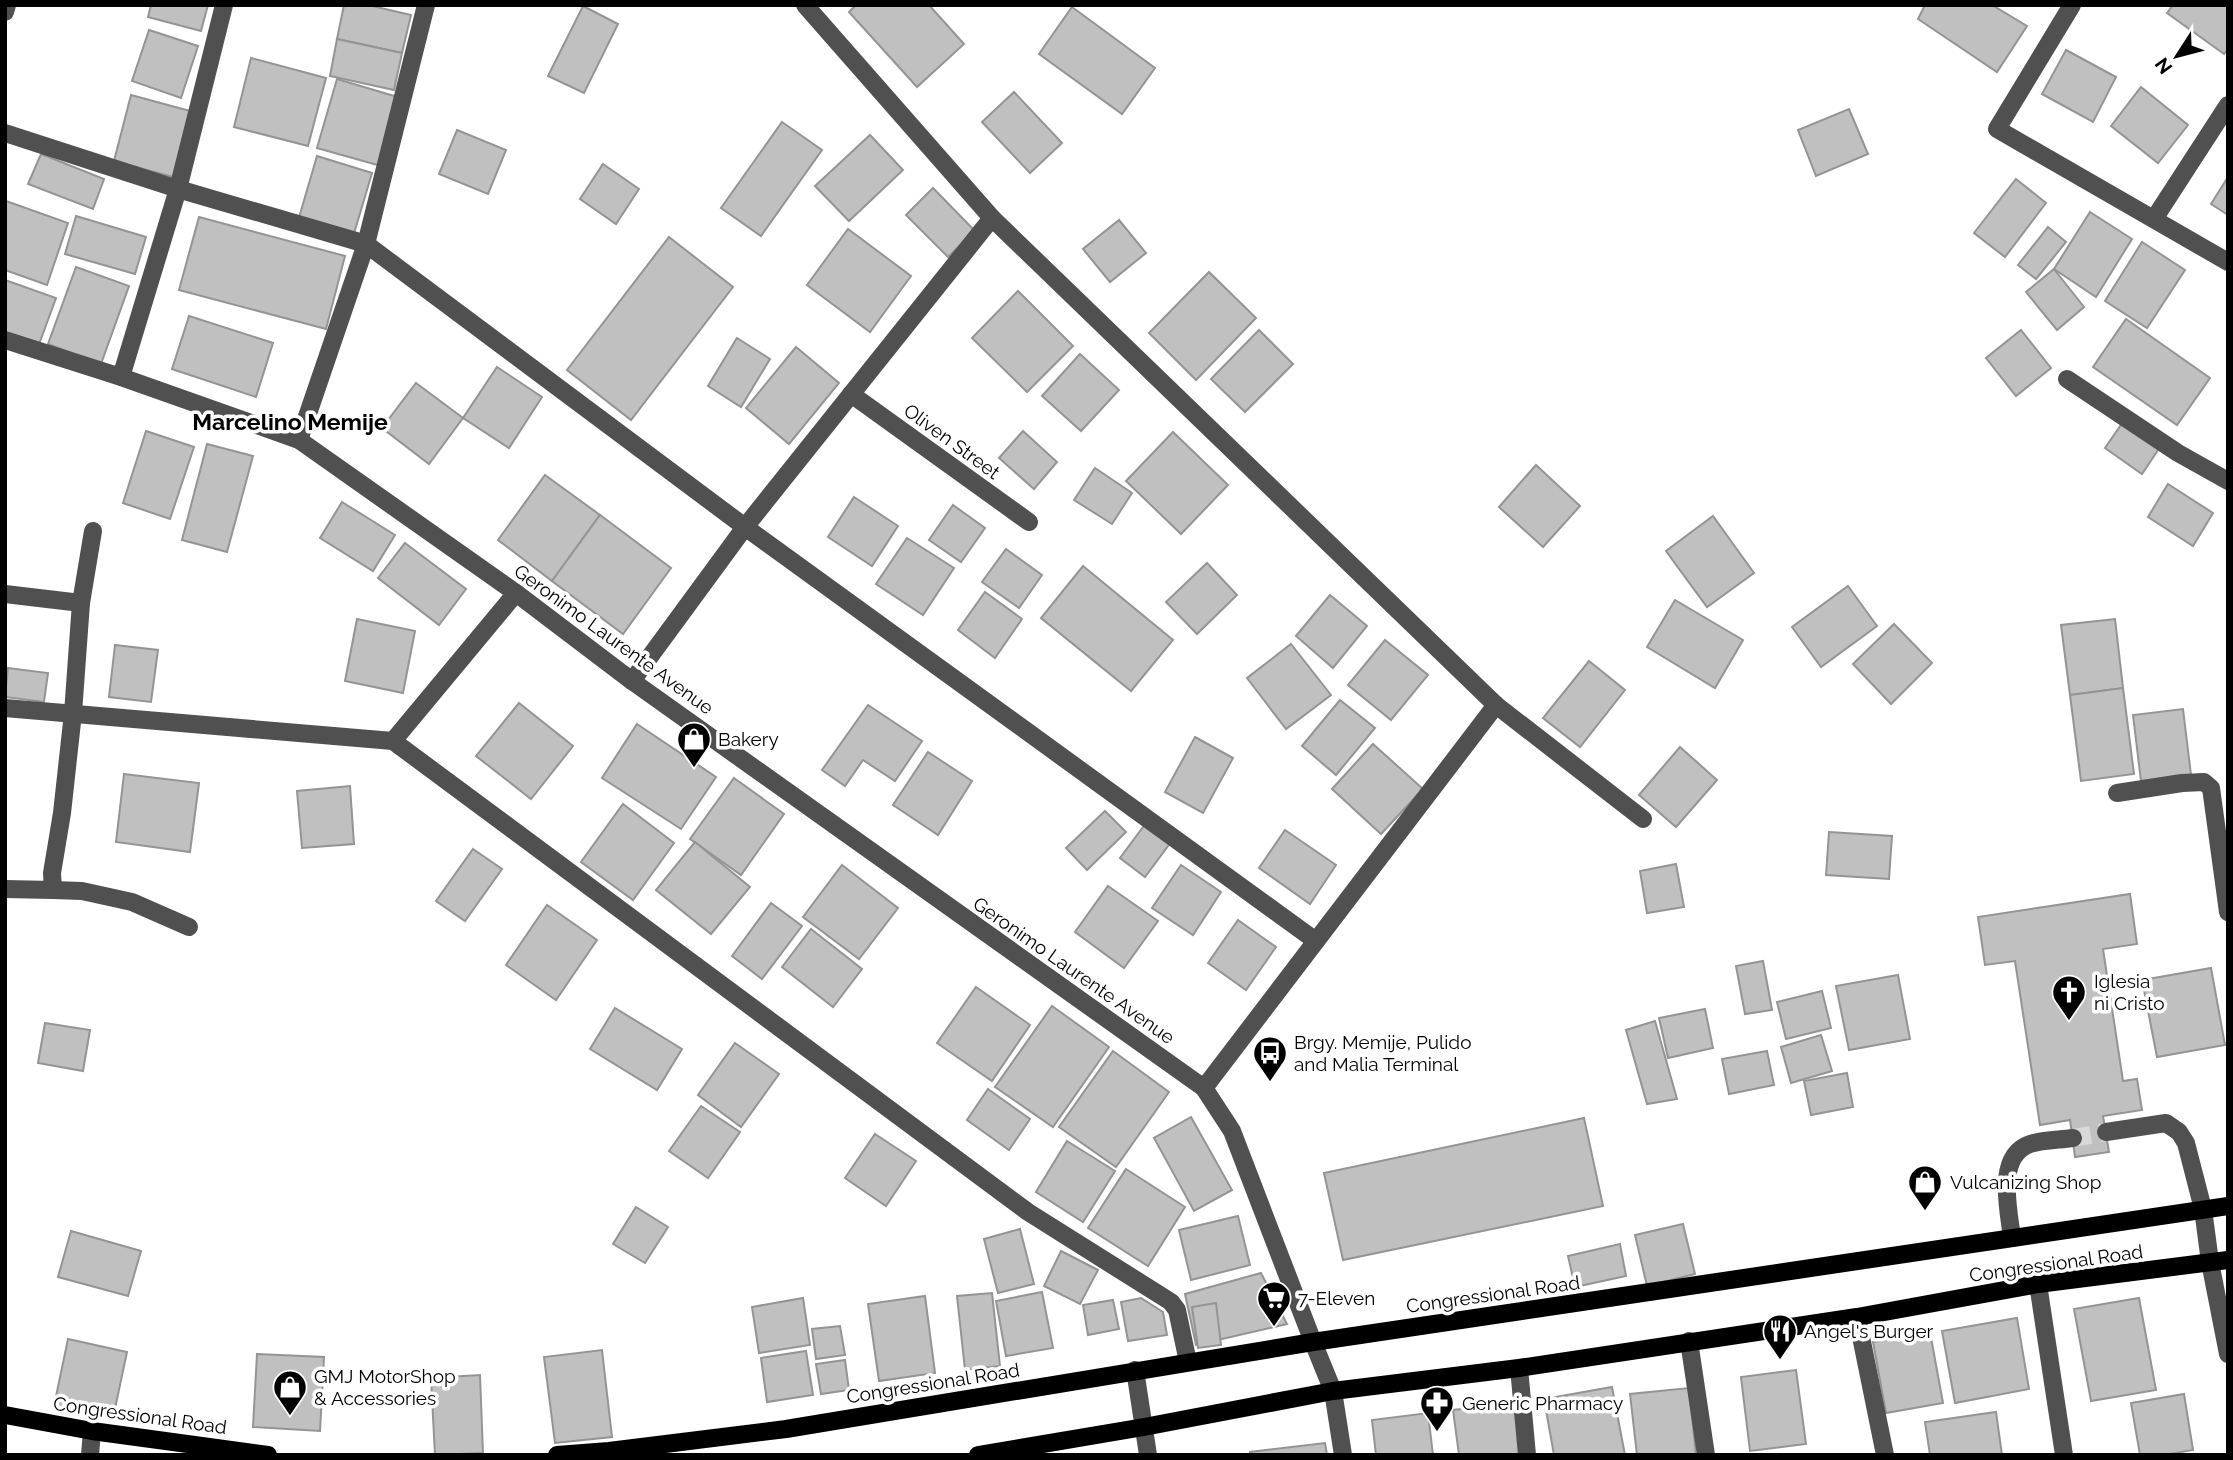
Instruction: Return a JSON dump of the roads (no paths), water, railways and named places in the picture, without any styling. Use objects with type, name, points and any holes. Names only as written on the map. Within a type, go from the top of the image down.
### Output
[{"type":"main road","name":"Congressional Road","points":[[557,1455],[609,1453],[786,1429],[1312,1342],[2228,1206]]},
{"type":"main road","name":"Congressional Road","points":[[978,1455],[1334,1391],[1519,1368],[1857,1317],[2038,1284],[2219,1261]]},
{"type":"main road","name":"Congressional Road","points":[[5,1415],[92,1431],[268,1455]]},
{"type":"street","points":[[5,12],[7,5]]},
{"type":"street","points":[[121,377],[178,189],[224,5]]},
{"type":"street","points":[[299,440],[366,244],[426,5]]},
{"type":"street","points":[[805,5],[992,218],[1496,705],[1643,819]]},
{"type":"street","points":[[2072,5],[1997,129],[2228,262]]},
{"type":"street","points":[[2154,219],[2228,106]]},
{"type":"street","points":[[5,133],[178,189],[366,244],[745,527],[1316,941]]},
{"type":"street","points":[[632,681],[745,527],[992,218]]},
{"type":"street","name":"Geronimo Laurente Avenue","points":[[5,340],[121,377],[299,440],[1204,1088],[1232,1130],[1312,1342],[1334,1391],[1343,1455]]},
{"type":"street","points":[[2067,379],[2178,453],[2228,481]]},
{"type":"street","name":"Oliven Street","points":[[851,394],[1029,522]]},
{"type":"street","points":[[52,890],[74,713],[81,603],[93,531]]},
{"type":"street","points":[[393,741],[516,593]]},
{"type":"street","points":[[5,594],[81,603]]},
{"type":"street","points":[[1204,1088],[1496,705]]},
{"type":"street","points":[[5,708],[393,741],[1028,1212],[1171,1302],[1177,1310],[1188,1362]]},
{"type":"street","points":[[2117,793],[2182,783],[2204,782],[2211,788],[2228,912]]},
{"type":"street","points":[[5,889],[82,891],[132,902],[190,927]]},
{"type":"street","points":[[2105,1132],[2166,1123],[2179,1132],[2186,1143],[2219,1261],[2228,1354]]},
{"type":"street","points":[[2012,1238],[2007,1197],[2008,1167],[2016,1152],[2029,1144],[2073,1138]]},
{"type":"street","points":[[2038,1284],[2064,1455]]},
{"type":"street","points":[[1857,1317],[1885,1455]]},
{"type":"street","points":[[1689,1341],[1706,1455]]},
{"type":"street","points":[[1519,1368],[1527,1455]]},
{"type":"street","points":[[1135,1370],[1148,1455]]},
{"type":"street","points":[[90,1455],[92,1431]]},
{"type":"tunnel","points":[[2073,1138],[2106,1132]]},
{"type":"place","name":"Bakery","points":[[694,769]]},
{"type":"place","name":"Iglesia ni Cristo","points":[[2069,1022]]},
{"type":"place","name":"Brgy. Memije, Pulido and Malia Terminal","points":[[1270,1083]]},
{"type":"place","name":"Vulcanizing Shop","points":[[1925,1212]]},
{"type":"place","name":"7-Eleven","points":[[1274,1328]]},
{"type":"place","name":"Angel's Burger","points":[[1780,1361]]},
{"type":"place","name":"GMJ MotorShop & Accessories","points":[[290,1417]]},
{"type":"place","name":"Generic Pharmacy","points":[[1437,1433]]},
{"type":"district","name":"Marcelino Memije","points":[[290,422]]}]
